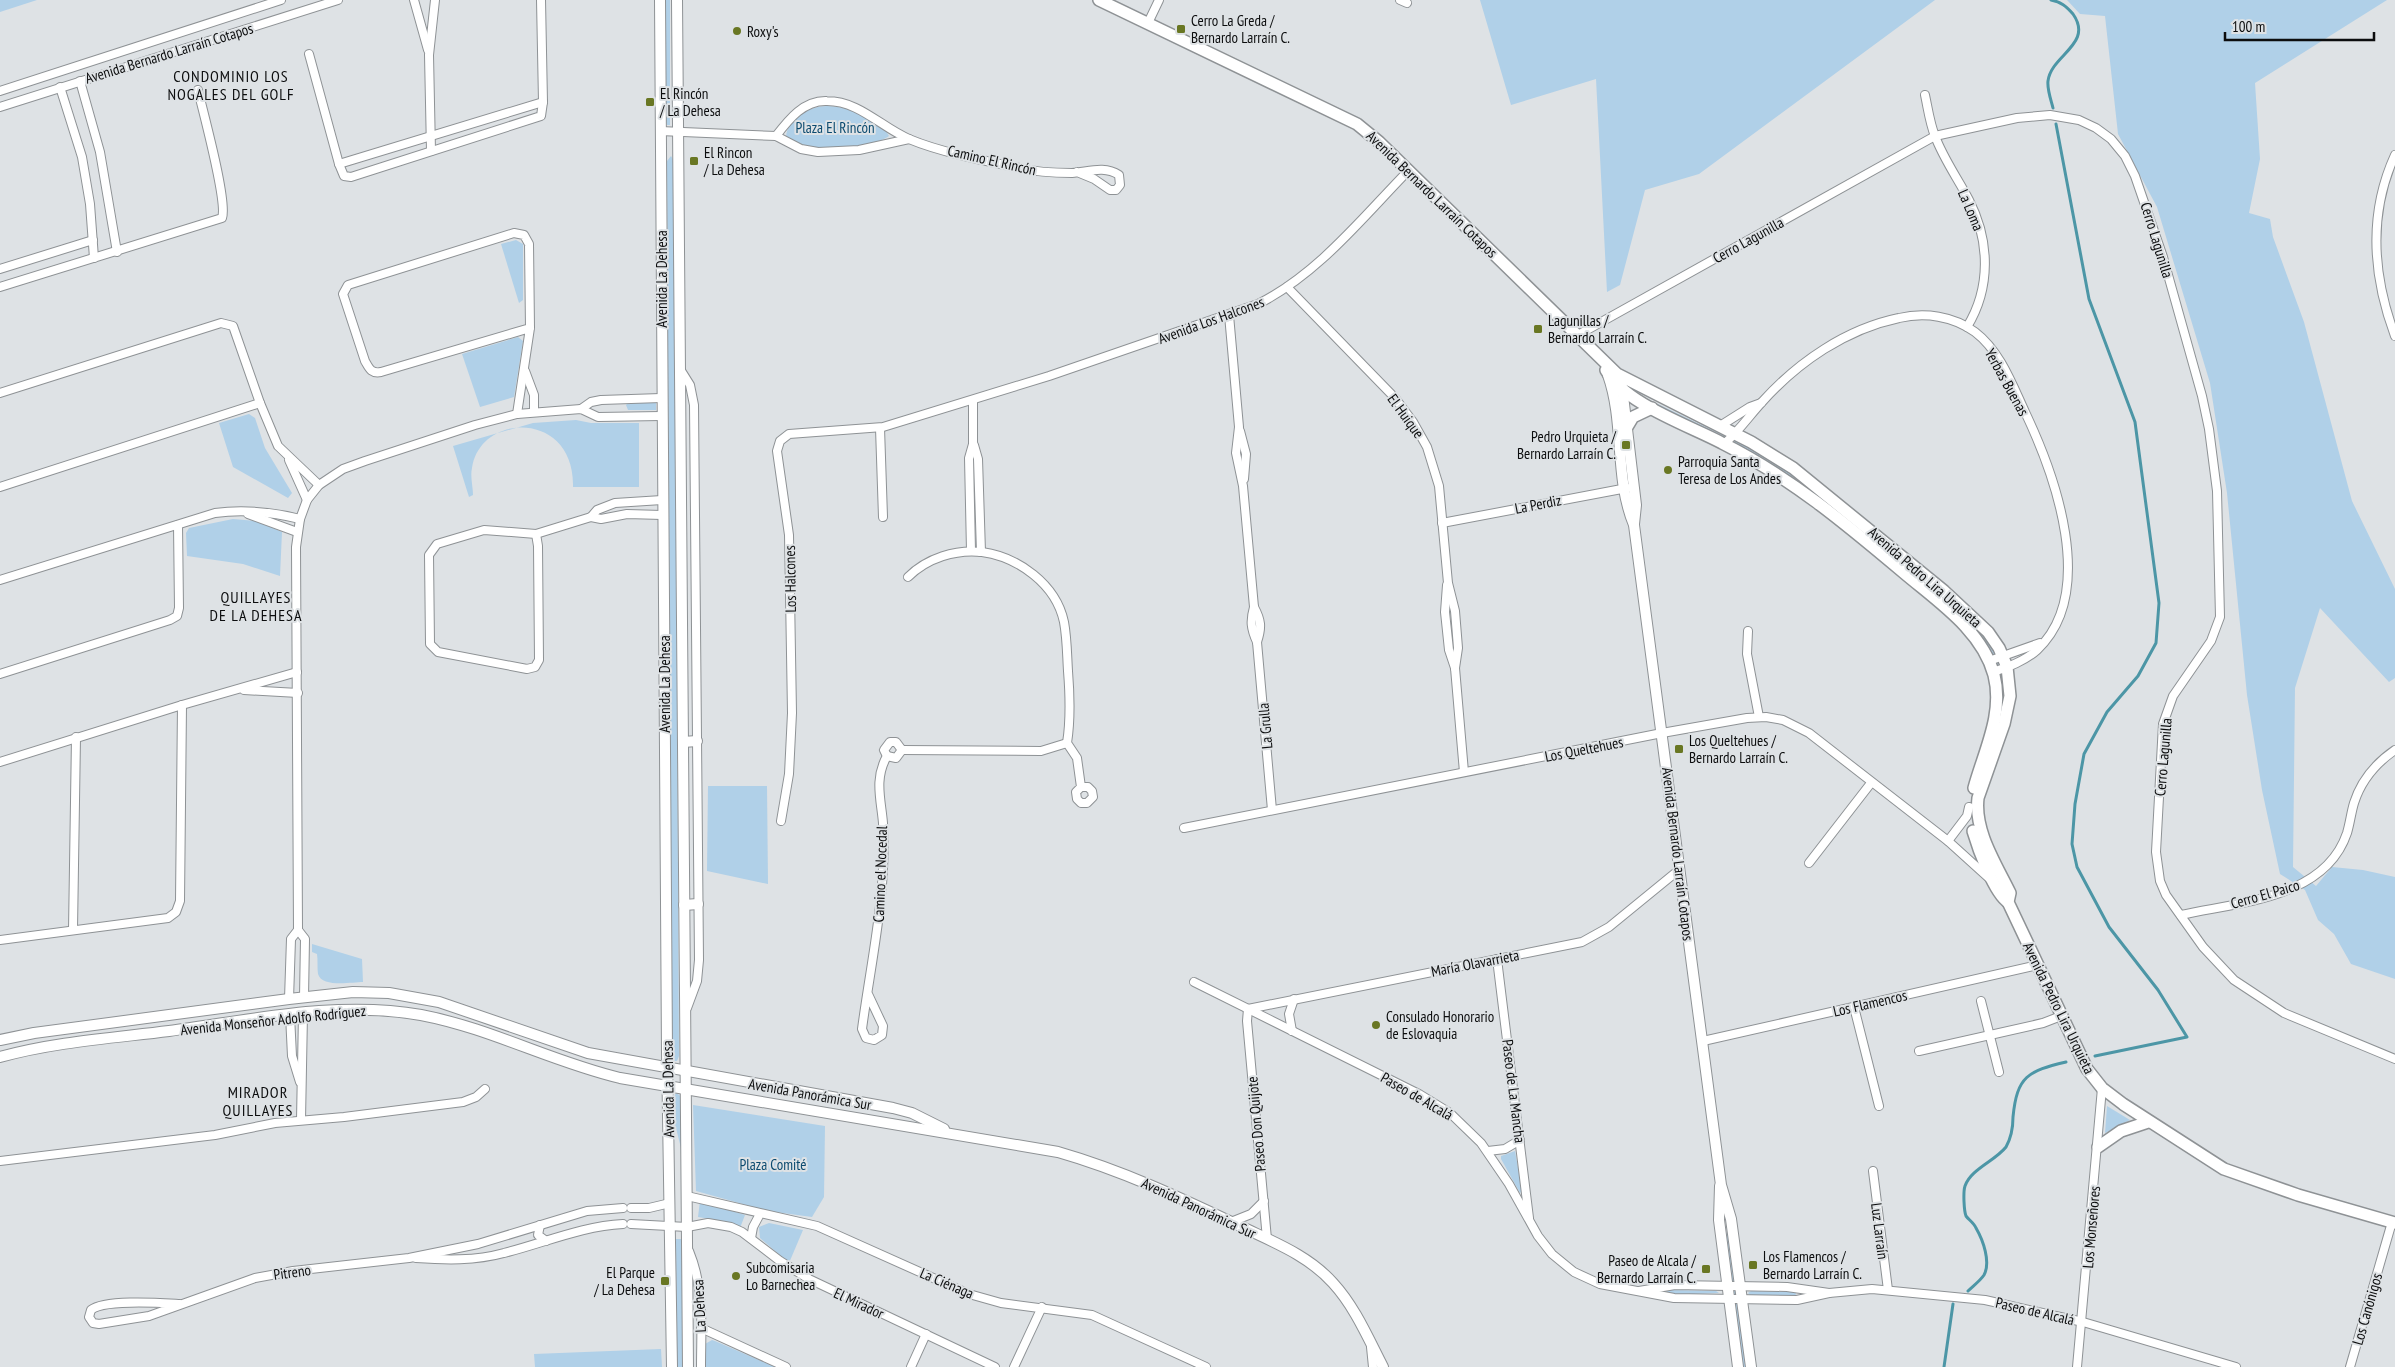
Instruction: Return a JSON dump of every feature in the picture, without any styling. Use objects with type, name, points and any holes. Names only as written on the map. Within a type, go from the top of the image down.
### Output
[{"type":"main road","name":"Avenida Bernardo Larraín Cotapos","points":[[1099,0],[1348,118],[1368,132],[1578,335],[1609,368]]},
{"type":"main road","name":"Avenida Pedro Lira Urquieta","points":[[1609,368],[1624,392],[1781,476],[1830,511],[1968,629],[1982,646],[1991,666],[1997,697],[1995,719],[1969,807],[1975,836],[2001,898],[2008,902],[2087,1069],[2102,1088],[2148,1122],[2212,1164],[2234,1174],[2393,1222]]},
{"type":"main road","name":"Avenida Pedro Lira Urquieta","points":[[1609,368],[1773,454],[1800,473],[1937,586],[1988,632],[2005,661],[2010,686],[2007,715],[1978,798],[1976,810],[1983,836],[2010,893],[2008,902]]},
{"type":"main road","points":[[1627,427],[1634,417],[1652,408]]},
{"type":"main road","points":[[2098,1147],[2121,1131],[2148,1122]]},
{"type":"street","name":"Avenida Bernardo Larraín Cotapos","points":[[0,91],[281,0]]},
{"type":"street","name":"Avenida Bernardo Larraín Cotapos","points":[[0,107],[80,80],[338,0]]},
{"type":"street","points":[[414,0],[429,55]]},
{"type":"street","points":[[431,151],[429,55],[435,0]]},
{"type":"street","points":[[309,54],[339,164],[344,176],[349,178],[539,118],[542,114],[543,102],[541,0]]},
{"type":"street","name":"Avenida La Dehesa","points":[[660,0],[661,398],[667,1086],[672,1367]]},
{"type":"street","name":"Avenida La Dehesa","points":[[677,0],[688,1367]]},
{"type":"street","points":[[1148,23],[1159,0]]},
{"type":"street","points":[[259,7],[264,23]]},
{"type":"street","points":[[80,80],[100,152],[116,252]]},
{"type":"street","points":[[60,87],[82,157],[90,204],[94,258]]},
{"type":"street","points":[[0,288],[222,218],[223,211],[217,175],[198,90]]},
{"type":"street","name":"La Loma","points":[[1925,95],[1935,136],[1974,209],[1983,238],[1985,260],[1983,290],[1977,309],[1967,327]]},
{"type":"street","name":"Camino El Rincón","points":[[776,136],[798,111],[812,103],[825,100],[858,108],[908,139],[1023,170],[1112,171],[1119,175],[1120,185],[1116,190],[1110,190],[1094,178],[1077,172]]},
{"type":"street","points":[[339,164],[543,102]]},
{"type":"street","name":"Cerro Lagunilla","points":[[1578,335],[1935,136],[2030,116],[2050,115],[2079,120],[2104,133],[2125,156],[2135,176],[2153,224],[2206,414],[2214,467],[2218,518],[2221,600],[2219,623],[2211,641],[2173,696],[2166,714],[2162,734],[2156,863],[2163,889],[2180,916],[2214,961],[2234,980],[2268,1004],[2301,1021],[2395,1059]]},
{"type":"street","name":"Camino El Rincón","points":[[660,131],[776,136],[801,149],[818,152],[859,150],[908,139]]},
{"type":"street","points":[[2395,155],[2381,196],[2376,241],[2380,287],[2395,336]]},
{"type":"street","name":"Avenida Los Halcones","points":[[973,401],[1258,304],[1287,287],[1312,268],[1408,171]]},
{"type":"street","points":[[517,414],[530,328],[528,241],[520,232],[348,285],[343,294],[365,361],[369,369],[374,372],[381,372],[530,328]]},
{"type":"street","points":[[0,269],[93,240]]},
{"type":"street","name":"El Huique","points":[[1287,287],[1395,398],[1413,422],[1427,447],[1437,475],[1448,583],[1445,612],[1449,650],[1455,668],[1464,772]]},
{"type":"street","name":"La Grulla","points":[[1229,315],[1239,427],[1236,454],[1243,486],[1254,607],[1260,620],[1261,629],[1257,642],[1272,810]]},
{"type":"street","name":"Yerbas Buenas","points":[[1724,444],[1761,403],[1810,359],[1844,338],[1900,317],[1927,315],[1956,322],[1967,327],[1988,345],[2003,367],[2043,451],[2057,491],[2066,541],[2066,576],[2060,617],[2046,639],[2031,655],[1991,666]]},
{"type":"street","points":[[0,393],[225,322],[233,326],[260,404],[275,440],[287,456],[308,500]]},
{"type":"street","name":"Avenida Bernardo Larraín Cotapos","points":[[1609,368],[1629,487],[1636,505],[1634,525],[1721,1185],[1731,1219],[1751,1367]]},
{"type":"street","points":[[680,370],[690,384],[694,399],[699,967],[686,1013]]},
{"type":"street","points":[[525,371],[534,395],[534,412]]},
{"type":"street","name":"Avenida Bernardo Larraín Cotapos","points":[[1624,392],[1629,487]]},
{"type":"street","points":[[304,997],[305,939],[298,930],[297,532],[308,500],[319,484],[343,469],[475,425],[517,414],[581,409],[594,401],[661,398]]},
{"type":"street","points":[[622,400],[620,408],[624,416]]},
{"type":"street","points":[[971,551],[969,458],[973,444],[973,401]]},
{"type":"street","name":"Los Halcones","points":[[781,821],[789,774],[792,713],[789,535],[777,451],[780,441],[788,434],[880,428],[973,401]]},
{"type":"street","name":"Yerbas Buenas","points":[[1720,426],[1750,407],[1761,403]]},
{"type":"street","points":[[0,487],[260,404]]},
{"type":"street","points":[[581,409],[598,417],[662,416]]},
{"type":"street","points":[[880,428],[883,517]]},
{"type":"street","points":[[973,444],[978,460],[981,552]]},
{"type":"street","points":[[287,456],[319,484]]},
{"type":"street","name":"La Perdiz","points":[[1442,523],[1629,487]]},
{"type":"street","points":[[536,534],[538,546],[538,660],[535,667],[527,669],[438,652],[432,649],[430,644],[429,555],[434,546],[468,533],[484,530],[536,534],[590,517],[605,506],[626,502],[662,500]]},
{"type":"street","points":[[626,502],[627,514]]},
{"type":"street","points":[[0,580],[215,514],[237,510],[280,514],[300,519]]},
{"type":"street","points":[[237,510],[297,532]]},
{"type":"street","points":[[590,517],[601,519],[627,514],[662,515]]},
{"type":"street","points":[[0,674],[170,620],[177,616],[179,608],[178,525]]},
{"type":"street","points":[[908,576],[916,569],[935,559],[971,551],[1008,559],[1027,569],[1046,588],[1060,610],[1064,630],[1071,717],[1067,743],[1077,758],[1081,787]]},
{"type":"street","points":[[1748,631],[1747,654],[1759,717]]},
{"type":"street","name":"Yerbas Buenas","points":[[1991,666],[2005,661],[2046,639]]},
{"type":"street","points":[[0,762],[76,737],[298,672]]},
{"type":"street","points":[[238,690],[298,693]]},
{"type":"street","points":[[0,940],[168,918],[178,909],[182,705]]},
{"type":"street","name":"Los Queltehues","points":[[1184,828],[1662,733],[1759,717],[1783,720],[1801,728],[1948,842],[1994,882]]},
{"type":"street","points":[[73,930],[76,737]]},
{"type":"street","points":[[683,742],[697,741]]},
{"type":"street","name":"Camino el Nocedal","points":[[868,994],[884,1028],[882,1036],[874,1040],[866,1038],[862,1030],[881,909],[883,869],[882,824],[878,786],[881,770],[887,756],[884,750],[890,742],[896,742],[902,750]]},
{"type":"street","name":"Camino el Nocedal","points":[[902,750],[1041,751],[1067,743]]},
{"type":"street","name":"Camino el Nocedal","points":[[887,756],[896,758],[902,750]]},
{"type":"street","name":"Cerro El Paico","points":[[2180,916],[2288,890],[2319,873],[2331,862],[2343,843],[2354,802],[2364,782],[2373,769],[2395,750]]},
{"type":"street","points":[[1809,863],[1871,783]]},
{"type":"street","points":[[1948,842],[1966,816],[1969,807]]},
{"type":"street","name":"María Olavarrieta","points":[[1248,1009],[1572,944],[1592,938],[1609,927],[1680,869]]},
{"type":"street","points":[[684,905],[698,904]]},
{"type":"street","points":[[289,999],[291,939],[298,930]]},
{"type":"street","name":"Paseo de La Mancha","points":[[1497,959],[1530,1222]]},
{"type":"street","name":"Los Flamencos","points":[[1703,1041],[2038,965]]},
{"type":"street","name":"Paseo de Alcalá","points":[[1194,982],[1431,1100],[1457,1118],[1488,1151],[1545,1246],[1574,1272],[1605,1285],[1664,1298],[1797,1300],[1829,1293],[1872,1289],[1985,1300],[2083,1322],[2236,1367]]},
{"type":"street","points":[[353,992],[360,1000],[357,1009]]},
{"type":"street","name":"Avenida Monseñor Adolfo Rodríguez","points":[[0,1040],[34,1033],[304,997],[353,992],[390,993],[426,999],[588,1053],[687,1072]]},
{"type":"street","points":[[421,1015],[420,1005],[426,999]]},
{"type":"street","points":[[1292,1031],[1289,1014],[1294,1000]]},
{"type":"street","points":[[1981,1001],[1999,1072]]},
{"type":"street","points":[[239,1005],[237,1015],[241,1022]]},
{"type":"street","points":[[1854,1007],[1878,1106]]},
{"type":"street","name":"Avenida Monseñor Adolfo Rodríguez","points":[[0,1057],[44,1047],[290,1015],[357,1009],[421,1015],[474,1029],[595,1072],[687,1089]]},
{"type":"street","name":"Paseo Don Quijote","points":[[1248,1009],[1247,1021],[1267,1239]]},
{"type":"street","points":[[301,1120],[300,1082],[304,1051],[303,1014]]},
{"type":"street","points":[[290,1015],[292,1056],[300,1082]]},
{"type":"street","points":[[1919,1051],[2043,1022],[2061,1016]]},
{"type":"street","name":"Avenida Panorámica Sur","points":[[687,1072],[893,1108],[912,1113],[959,1134]]},
{"type":"street","name":"Los Monseñores","points":[[2078,1367],[2102,1088]]},
{"type":"street","points":[[0,1161],[215,1135],[275,1122],[344,1117],[463,1102],[476,1097],[485,1089]]},
{"type":"street","name":"Avenida Panorámica Sur","points":[[687,1089],[1033,1146],[1082,1158],[1174,1195],[1302,1257],[1333,1282],[1349,1302],[1383,1367]]},
{"type":"street","points":[[1488,1151],[1505,1149],[1520,1140]]},
{"type":"street","name":"Luz Larraín","points":[[1873,1171],[1888,1290]]},
{"type":"street","name":"Avenida Bernardo Larraín Cotapos","points":[[1721,1185],[1718,1210],[1738,1367]]},
{"type":"street","name":"La Ciénaga","points":[[687,1196],[817,1226],[980,1297],[1001,1303],[1078,1311],[1098,1317],[1206,1367]]},
{"type":"street","points":[[1232,1222],[1251,1214],[1264,1202]]},
{"type":"street","name":"Pitreno","points":[[180,1304],[140,1302],[98,1307],[91,1310],[89,1317],[92,1322],[99,1324],[139,1319],[266,1276],[409,1258],[478,1244],[587,1211],[649,1208],[670,1203]]},
{"type":"street","points":[[751,1238],[753,1226],[760,1214]]},
{"type":"street","name":"Los Canónigos","points":[[2350,1367],[2393,1222]]},
{"type":"street","name":"El Mirador","points":[[670,1227],[687,1227],[708,1223],[725,1225],[751,1238],[809,1279],[995,1367]]},
{"type":"street","name":"Pitreno","points":[[409,1258],[482,1258],[594,1227],[627,1224],[670,1227]]},
{"type":"street","points":[[540,1225],[538,1235],[546,1241]]},
{"type":"street","name":"La Dehesa","points":[[687,1247],[699,1280],[701,1367]]},
{"type":"street","name":"Paseo de Alcalá","points":[[1639,1291],[1675,1286],[1740,1286],[1798,1288],[1829,1293]]},
{"type":"street","points":[[1014,1367],[1042,1308]]},
{"type":"street","points":[[701,1328],[786,1367]]},
{"type":"street","points":[[911,1367],[926,1334]]},
{"type":"street","points":[[1371,1342],[1373,1367]]},
{"type":"green space","points":[[0,0],[37,0],[0,12]]},
{"type":"green space","points":[[665,0],[670,0],[670,125],[667,125],[665,119]]},
{"type":"green space","points":[[1480,0],[1935,0],[1699,174],[1645,190],[1620,285],[1607,292],[1596,79],[1511,105]]},
{"type":"green space","points":[[2067,0],[2387,0],[2255,83],[2260,159],[2249,213],[2270,219],[2273,237],[2304,322],[2352,501],[2395,589],[2395,678],[2389,682],[2320,608],[2295,688],[2293,867],[2316,886],[2332,867],[2363,870],[2395,877],[2395,979],[2351,964],[2334,934],[2318,920],[2305,890],[2280,874],[2262,790],[2247,695],[2227,493],[2210,383],[2157,207],[2118,134],[2105,16],[2080,14]]},
{"type":"green space","name":"Plaza El Rincón","points":[[827,106],[843,108],[862,114],[878,124],[889,136],[867,145],[837,148],[808,146],[786,137],[790,124],[801,114],[814,108]]},
{"type":"green space","points":[[671,156],[674,161],[679,1056],[677,1061],[674,1061],[672,1054],[667,161]]},
{"type":"green space","points":[[516,240],[523,244],[523,300],[519,303],[501,244]]},
{"type":"green space","points":[[518,337],[523,341],[514,397],[480,407],[462,354]]},
{"type":"green space","points":[[1635,393],[1774,460],[1953,604],[1985,635],[1993,647],[2007,691],[2003,710],[1988,650],[1831,509],[1781,471],[1633,396]]},
{"type":"green space","points":[[628,403],[656,403],[656,410],[628,410],[626,405]]},
{"type":"green space","points":[[249,414],[255,418],[265,448],[292,493],[288,498],[233,467],[219,423]]},
{"type":"green space","points":[[576,420],[591,423],[639,423],[639,487],[573,487],[570,462],[559,444],[544,432],[526,428],[513,429],[533,423]]},
{"type":"green space","points":[[501,432],[491,437],[479,450],[471,471],[473,495],[469,497],[453,446]]},
{"type":"green space","points":[[233,519],[256,521],[282,532],[280,576],[243,564],[187,556],[186,533],[189,528]]},
{"type":"green space","points":[[708,786],[767,786],[768,884],[707,871]]},
{"type":"green space","points":[[312,944],[362,959],[363,982],[331,983],[325,981],[318,974],[317,954],[312,952]]},
{"type":"green space","points":[[676,1093],[682,1097],[683,1156],[675,1124],[674,1097]]},
{"type":"green space","name":"Plaza Comité","points":[[693,1105],[825,1126],[824,1197],[812,1217],[768,1211],[696,1191]]},
{"type":"green space","points":[[2107,1106],[2130,1120],[2105,1133]]},
{"type":"green space","points":[[1515,1151],[1522,1190],[1520,1193],[1501,1159],[1501,1156]]},
{"type":"green space","points":[[700,1201],[745,1215],[740,1228],[728,1222],[698,1217]]},
{"type":"green space","points":[[769,1223],[803,1230],[789,1263],[760,1238],[759,1227]]},
{"type":"green space","points":[[1728,1233],[1746,1367],[1743,1367],[1725,1234]]},
{"type":"green space","points":[[676,1239],[682,1239],[684,1367],[677,1367]]},
{"type":"green space","points":[[1668,1290],[1716,1291],[1719,1293],[1668,1295],[1666,1293]]},
{"type":"green space","points":[[1751,1291],[1795,1292],[1796,1294],[1795,1296],[1750,1295],[1748,1293]]},
{"type":"green space","points":[[712,1340],[775,1367],[704,1367],[705,1344]]},
{"type":"green space","points":[[661,1349],[662,1367],[535,1367],[534,1354]]},
{"type":"waterway","points":[[2051,0],[2058,2],[2068,9],[2078,24],[2075,42],[2056,64],[2048,81],[2049,95],[2053,108]]},
{"type":"waterway","points":[[2056,124],[2089,299],[2135,422],[2159,603],[2156,643],[2138,676],[2107,712],[2084,754],[2075,804],[2072,844],[2077,867],[2109,927],[2158,990],[2187,1037],[2095,1056]]},
{"type":"waterway","points":[[1968,1291],[1984,1275],[1987,1264],[1981,1239],[1975,1226],[1965,1214],[1965,1186],[1972,1175],[2006,1147],[2011,1132],[2015,1103],[2022,1084],[2034,1073],[2066,1062]]},
{"type":"waterway","points":[[1944,1367],[1953,1304]]},
{"type":"place","name":"Cerro La Greda / Bernardo Larraín C.","points":[[1181,29]]},
{"type":"place","name":"Roxy's","points":[[737,31]]},
{"type":"place","name":"El Rincón / La Dehesa","points":[[650,102]]},
{"type":"place","name":"El Rincon / La Dehesa","points":[[694,161]]},
{"type":"place","name":"Lagunillas / Bernardo Larraín C.","points":[[1538,329]]},
{"type":"place","name":"Pedro Urquieta / Bernardo Larraín C.","points":[[1626,445]]},
{"type":"place","name":"Parroquia Santa Teresa de Los Andes","points":[[1668,470]]},
{"type":"place","name":"Los Queltehues / Bernardo Larraín C.","points":[[1679,749]]},
{"type":"place","name":"Consulado Honorario de Eslovaquia","points":[[1376,1025]]},
{"type":"place","name":"Los Flamencos / Bernardo Larraín C.","points":[[1753,1265]]},
{"type":"place","name":"Paseo de Alcala / Bernardo Larraín C.","points":[[1706,1269]]},
{"type":"place","name":"Subcomisaria Lo Barnechea","points":[[736,1276]]},
{"type":"place","name":"El Parque / La Dehesa","points":[[665,1281]]},
{"type":"district","name":"CONDOMINIO LOS NOGALES DEL GOLF","points":[[231,85]]},
{"type":"district","name":"QUILLAYES DE LA DEHESA","points":[[256,606]]},
{"type":"district","name":"MIRADOR QUILLAYES","points":[[258,1101]]}]
